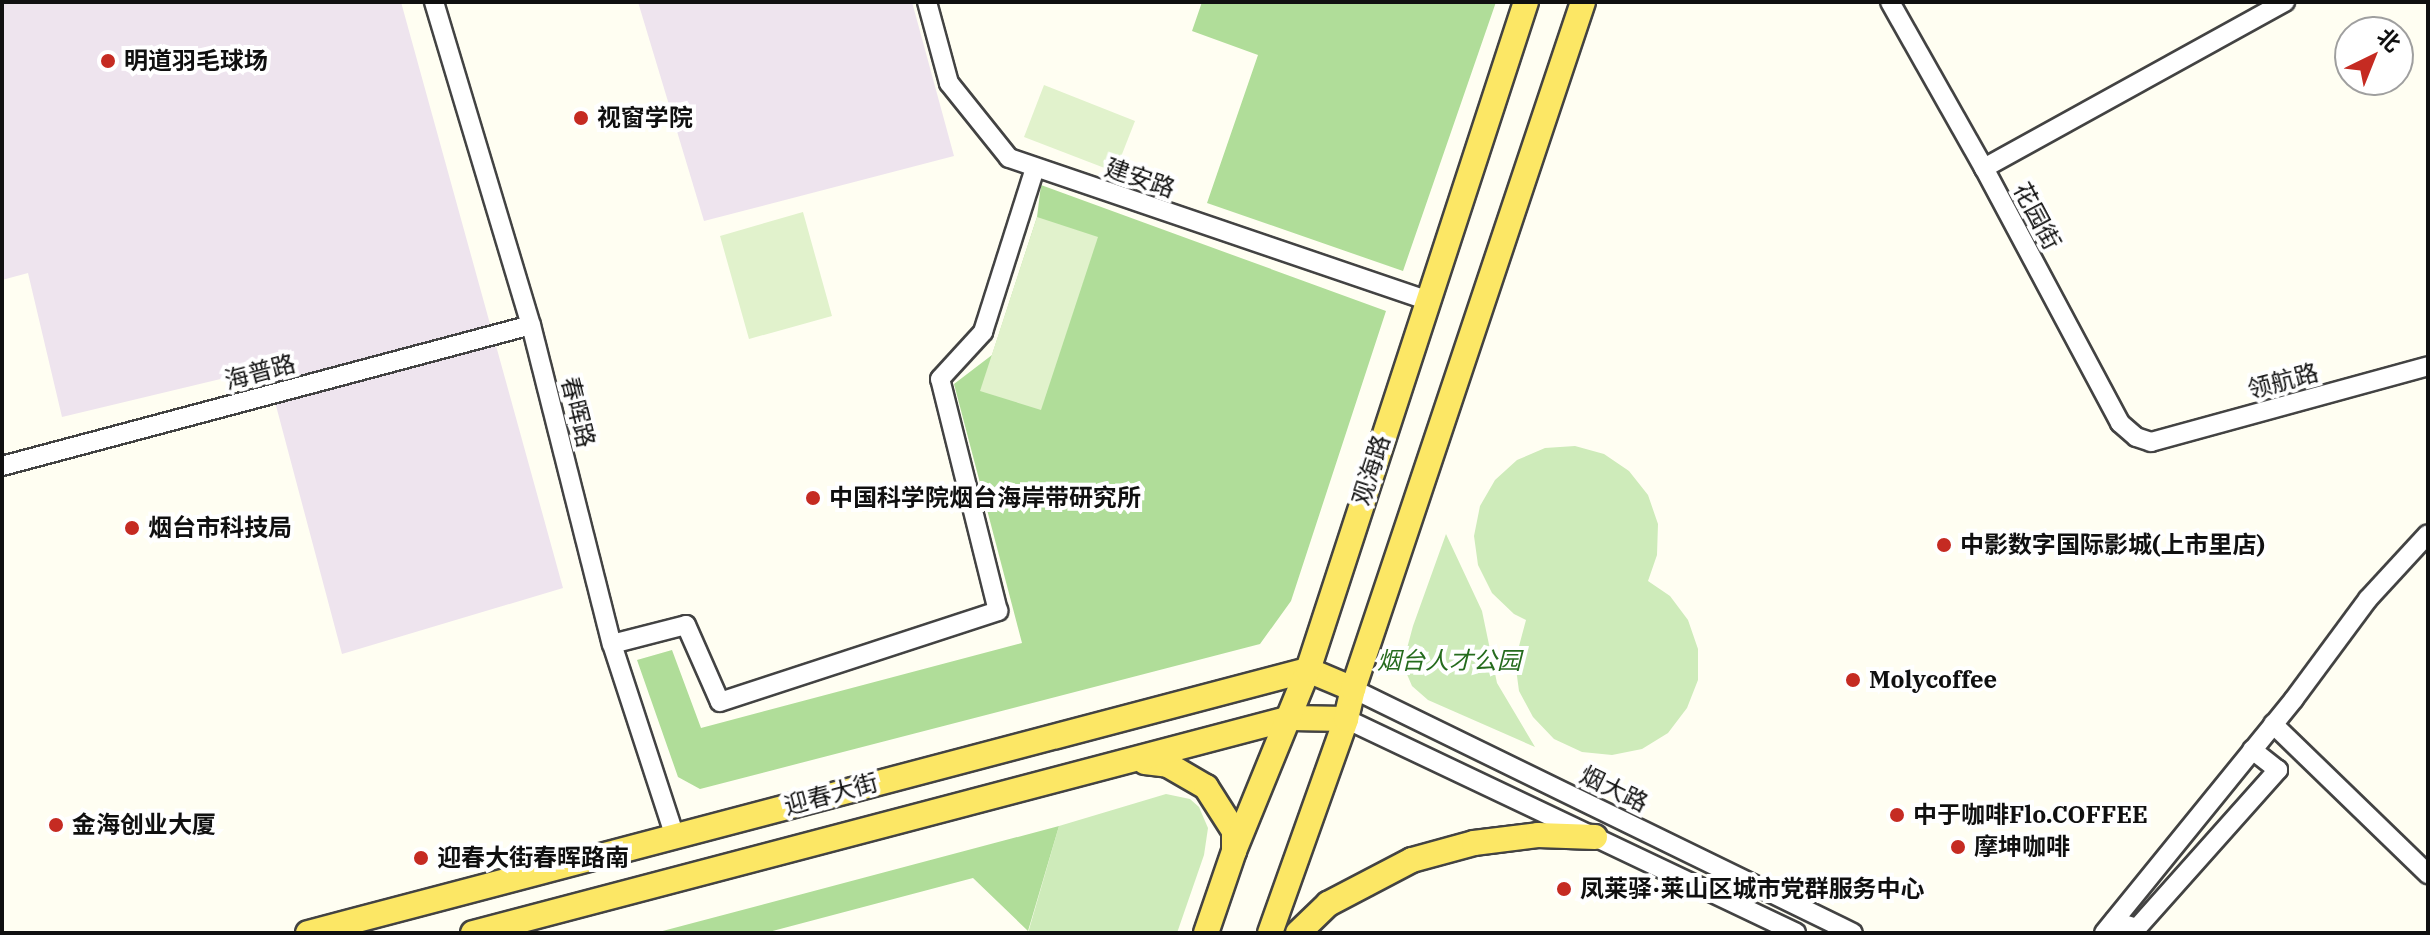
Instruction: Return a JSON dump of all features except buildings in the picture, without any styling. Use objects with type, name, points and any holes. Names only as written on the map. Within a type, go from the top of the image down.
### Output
[{"type":"main road","name":"观海路","points":[[1206,933],[1234,851],[1291,718],[1308,670],[1526,2]]},
{"type":"main road","points":[[1270,933],[1346,719],[1353,689],[1583,2]]},
{"type":"main road","points":[[1308,670],[1353,689]]},
{"type":"main road","name":"迎春大街","points":[[308,933],[674,834],[1308,670]]},
{"type":"main road","name":"迎春大街","points":[[473,933],[1139,761],[1291,718],[1346,719]]},
{"type":"main road","points":[[1139,761],[1168,765],[1206,787],[1222,807],[1234,831],[1234,851]]},
{"type":"main road","points":[[1298,933],[1328,904],[1412,860],[1474,843],[1538,835],[1595,837]]},
{"type":"street","name":"春晖路","points":[[434,2],[531,325],[612,644],[674,834]]},
{"type":"street","name":"建安路","points":[[927,2],[949,83],[1009,158],[1427,300]]},
{"type":"street","name":"花园街","points":[[1890,2],[1984,168],[2120,423],[2136,437],[2151,442]]},
{"type":"street","points":[[1984,168],[2285,2]]},
{"type":"street","points":[[612,644],[686,625],[720,702],[998,611],[940,379],[983,332],[1035,168]]},
{"type":"street","name":"海普路","points":[[2,466],[531,325]]},
{"type":"street","name":"领航路","points":[[2151,442],[2428,366]]},
{"type":"street","points":[[2109,927],[2273,724],[2368,599],[2428,534]]},
{"type":"street","name":"烟大路","points":[[1353,689],[1853,933]]},
{"type":"street","points":[[1346,719],[1796,933]]},
{"type":"street","points":[[2273,724],[2428,874]]},
{"type":"street","points":[[2109,927],[2137,928],[2278,770],[2252,750]]},
{"type":"shaded area","points":[[2,2],[401,2],[563,588],[342,654],[266,368],[62,417],[28,273],[2,280]]},
{"type":"shaded area","points":[[638,2],[912,2],[954,156],[704,221]]},
{"type":"green space","points":[[1202,2],[1496,2],[1403,271],[1207,203],[1258,55],[1192,31]]},
{"type":"green space","points":[[1044,85],[1135,121],[1115,172],[1024,137]]},
{"type":"green space","points":[[1041,185],[1386,311],[1291,601],[1260,644],[700,789],[678,777],[637,660],[672,650],[701,728],[1022,643],[954,384],[992,355],[1037,217]]},
{"type":"green space","points":[[803,212],[832,316],[749,339],[720,236]]},
{"type":"green space","points":[[1037,217],[1098,237],[1041,410],[980,391]]},
{"type":"green space","points":[[1575,446],[1604,454],[1629,471],[1648,495],[1658,524],[1657,555],[1648,581],[1670,596],[1688,620],[1698,649],[1698,680],[1687,708],[1668,733],[1642,749],[1612,755],[1582,752],[1554,739],[1533,717],[1519,691],[1515,661],[1526,620],[1514,614],[1492,593],[1478,565],[1474,536],[1480,506],[1495,480],[1517,460],[1545,448]]},
{"type":"green space","name":"烟台人才公园","points":[[1446,534],[1482,611],[1497,683],[1535,747],[1428,700],[1412,686],[1406,672],[1406,652],[1413,626]]},
{"type":"green space","points":[[1166,794],[1190,799],[1199,807],[1208,828],[1204,855],[1177,933],[1028,933],[1059,826]]},
{"type":"green space","points":[[1059,826],[1028,931],[973,878],[765,933],[655,933]]},
{"type":"place","name":"明道羽毛球场","points":[[108,61]]},
{"type":"place","name":"视窗学院","points":[[581,118]]},
{"type":"place","name":"中国科学院烟台海岸带研究所","points":[[813,498]]},
{"type":"place","name":"烟台市科技局","points":[[132,528]]},
{"type":"place","name":"中影数字国际影城(上市里店)","points":[[1944,545]]},
{"type":"place","name":"Molycoffee","points":[[1853,680]]},
{"type":"place","name":"中于咖啡Flo.COFFEE","points":[[1897,815]]},
{"type":"place","name":"金海创业大厦","points":[[56,825]]},
{"type":"place","name":"摩坤咖啡","points":[[1958,847]]},
{"type":"place","name":"迎春大街春晖路南","points":[[421,858]]},
{"type":"place","name":"凤莱驿·莱山区城市党群服务中心","points":[[1564,889]]}]
